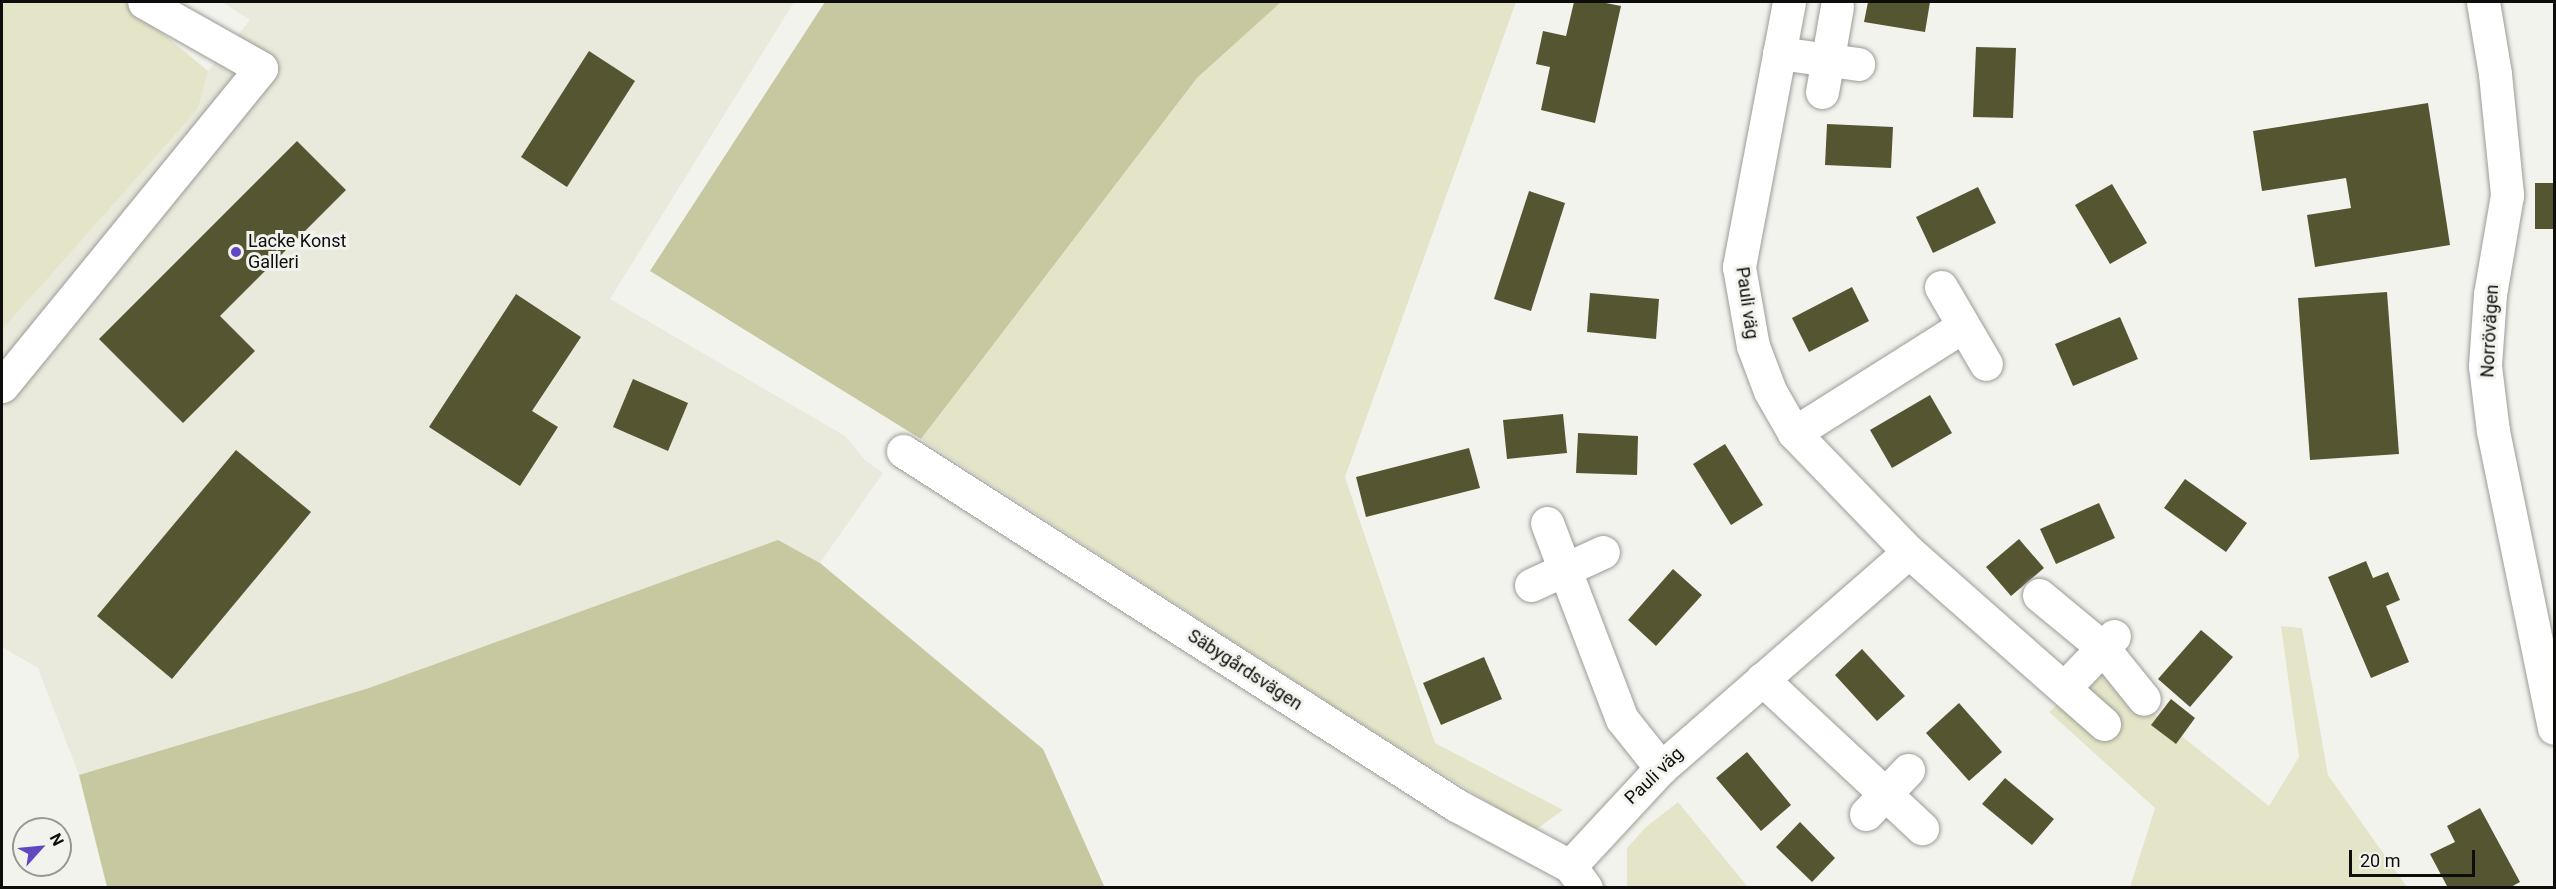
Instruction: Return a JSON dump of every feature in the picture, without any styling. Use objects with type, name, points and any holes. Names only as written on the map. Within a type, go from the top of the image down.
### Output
[{"type":"street","points":[[2,386],[261,68],[144,2]]},
{"type":"street","name":"Pauli väg","points":[[1789,2],[1739,267],[1753,346],[1770,391],[1794,433],[1909,552],[2104,724]]},
{"type":"street","name":"Norrövägen","points":[[2483,2],[2495,74],[2506,195],[2490,294],[2484,366],[2493,431],[2554,728]]},
{"type":"street","points":[[1822,92],[1844,62],[1838,6]]},
{"type":"street","points":[[1779,52],[1844,62]]},
{"type":"street","points":[[1941,287],[1986,364]]},
{"type":"street","points":[[1794,433],[1963,326]]},
{"type":"street","name":"Säbygårdsvägen","points":[[903,451],[1456,805],[1578,877]]},
{"type":"street","points":[[1547,523],[1622,719],[1661,768]]},
{"type":"street","points":[[1531,585],[1603,552]]},
{"type":"street","name":"Pauli väg","points":[[1578,877],[1661,768],[1909,552]]},
{"type":"street","points":[[2039,595],[2109,642],[2144,699]]},
{"type":"street","points":[[2064,688],[2109,642]]},
{"type":"street","points":[[1762,679],[1922,828]]},
{"type":"shaded area","points":[[222,2],[794,2],[610,299],[845,436],[865,460],[883,473],[820,563],[778,540],[369,688],[79,775],[38,668],[2,647],[2,330],[198,109],[208,71],[250,20]]},
{"type":"green space","points":[[2,2],[125,2],[208,71],[198,109],[2,330]]},
{"type":"green space","points":[[825,2],[1281,2],[1197,78],[921,439],[650,271]]},
{"type":"green space","points":[[1281,2],[1516,2],[1345,477],[1435,743],[1563,810],[1534,831],[1334,706],[921,439],[1197,78]]},
{"type":"green space","points":[[778,540],[820,563],[1043,749],[1104,886],[1108,887],[107,887],[79,775],[369,688]]},
{"type":"green space","points":[[2281,626],[2302,628],[2328,775],[2407,887],[2130,887],[2155,808],[2049,712],[2098,669],[2269,806],[2299,757]]},
{"type":"green space","points":[[1678,802],[1748,887],[1627,887],[1627,848],[1646,827]]},
{"type":"building","points":[[1574,2],[1601,2],[1621,6],[1595,123],[1541,110],[1550,67],[1536,64],[1543,31],[1566,36]]},
{"type":"building","points":[[1868,2],[1930,2],[1925,32],[1864,22]]},
{"type":"building","points":[[1976,47],[2016,48],[2013,118],[1973,117]]},
{"type":"building","points":[[589,51],[635,81],[567,187],[521,157]]},
{"type":"building","points":[[2428,103],[2450,245],[2315,267],[2307,215],[2351,208],[2346,178],[2262,191],[2253,131]]},
{"type":"building","points":[[1827,124],[1893,127],[1891,168],[1825,165]]},
{"type":"building","points":[[297,141],[346,190],[220,316],[255,351],[183,423],[99,339]]},
{"type":"building","points":[[2535,183],[2554,183],[2554,229],[2535,229]]},
{"type":"building","points":[[2112,184],[2147,243],[2110,264],[2075,205]]},
{"type":"building","points":[[1978,187],[1996,223],[1933,253],[1916,217]]},
{"type":"building","points":[[1529,191],[1565,203],[1531,311],[1494,299]]},
{"type":"building","points":[[1852,287],[1869,321],[1809,352],[1792,318]]},
{"type":"building","points":[[2387,292],[2399,454],[2310,460],[2298,298]]},
{"type":"building","points":[[1590,293],[1659,299],[1656,339],[1587,332]]},
{"type":"building","points":[[516,294],[581,337],[532,411],[558,427],[520,486],[429,427]]},
{"type":"building","points":[[2120,317],[2138,359],[2073,386],[2055,344]]},
{"type":"building","points":[[633,379],[688,403],[668,451],[613,427]]},
{"type":"building","points":[[1930,395],[1952,433],[1892,468],[1870,430]]},
{"type":"building","points":[[1563,414],[1567,453],[1507,459],[1503,420]]},
{"type":"building","points":[[1578,433],[1638,436],[1637,475],[1576,473]]},
{"type":"building","points":[[1725,444],[1763,505],[1731,525],[1693,464]]},
{"type":"building","points":[[1469,448],[1480,488],[1366,517],[1356,477]]},
{"type":"building","points":[[236,450],[311,512],[172,679],[97,616]]},
{"type":"building","points":[[2185,479],[2247,523],[2226,552],[2164,508]]},
{"type":"building","points":[[2099,503],[2115,538],[2056,564],[2040,529]]},
{"type":"building","points":[[2019,539],[2044,568],[2011,596],[1986,567]]},
{"type":"building","points":[[2366,561],[2373,578],[2388,572],[2400,600],[2386,606],[2409,662],[2371,678],[2328,577]]},
{"type":"building","points":[[1673,569],[1702,595],[1656,646],[1628,620]]},
{"type":"building","points":[[2201,630],[2233,657],[2190,707],[2158,679]]},
{"type":"building","points":[[1862,649],[1905,696],[1877,721],[1835,675]]},
{"type":"building","points":[[1484,657],[1502,699],[1441,725],[1423,683]]},
{"type":"building","points":[[2171,699],[2195,718],[2176,744],[2151,725]]},
{"type":"building","points":[[1959,703],[2002,752],[1969,781],[1926,733]]},
{"type":"building","points":[[1747,752],[1791,805],[1761,831],[1716,778]]},
{"type":"building","points":[[2005,778],[2054,819],[2032,845],[1982,804]]},
{"type":"building","points":[[2480,808],[2520,882],[2509,888],[2448,888],[2430,854],[2455,842],[2447,826]]},
{"type":"building","points":[[1800,822],[1835,858],[1812,882],[1776,847]]},
{"type":"place","name":"Lacke Konst Galleri","points":[[236,252]]}]
